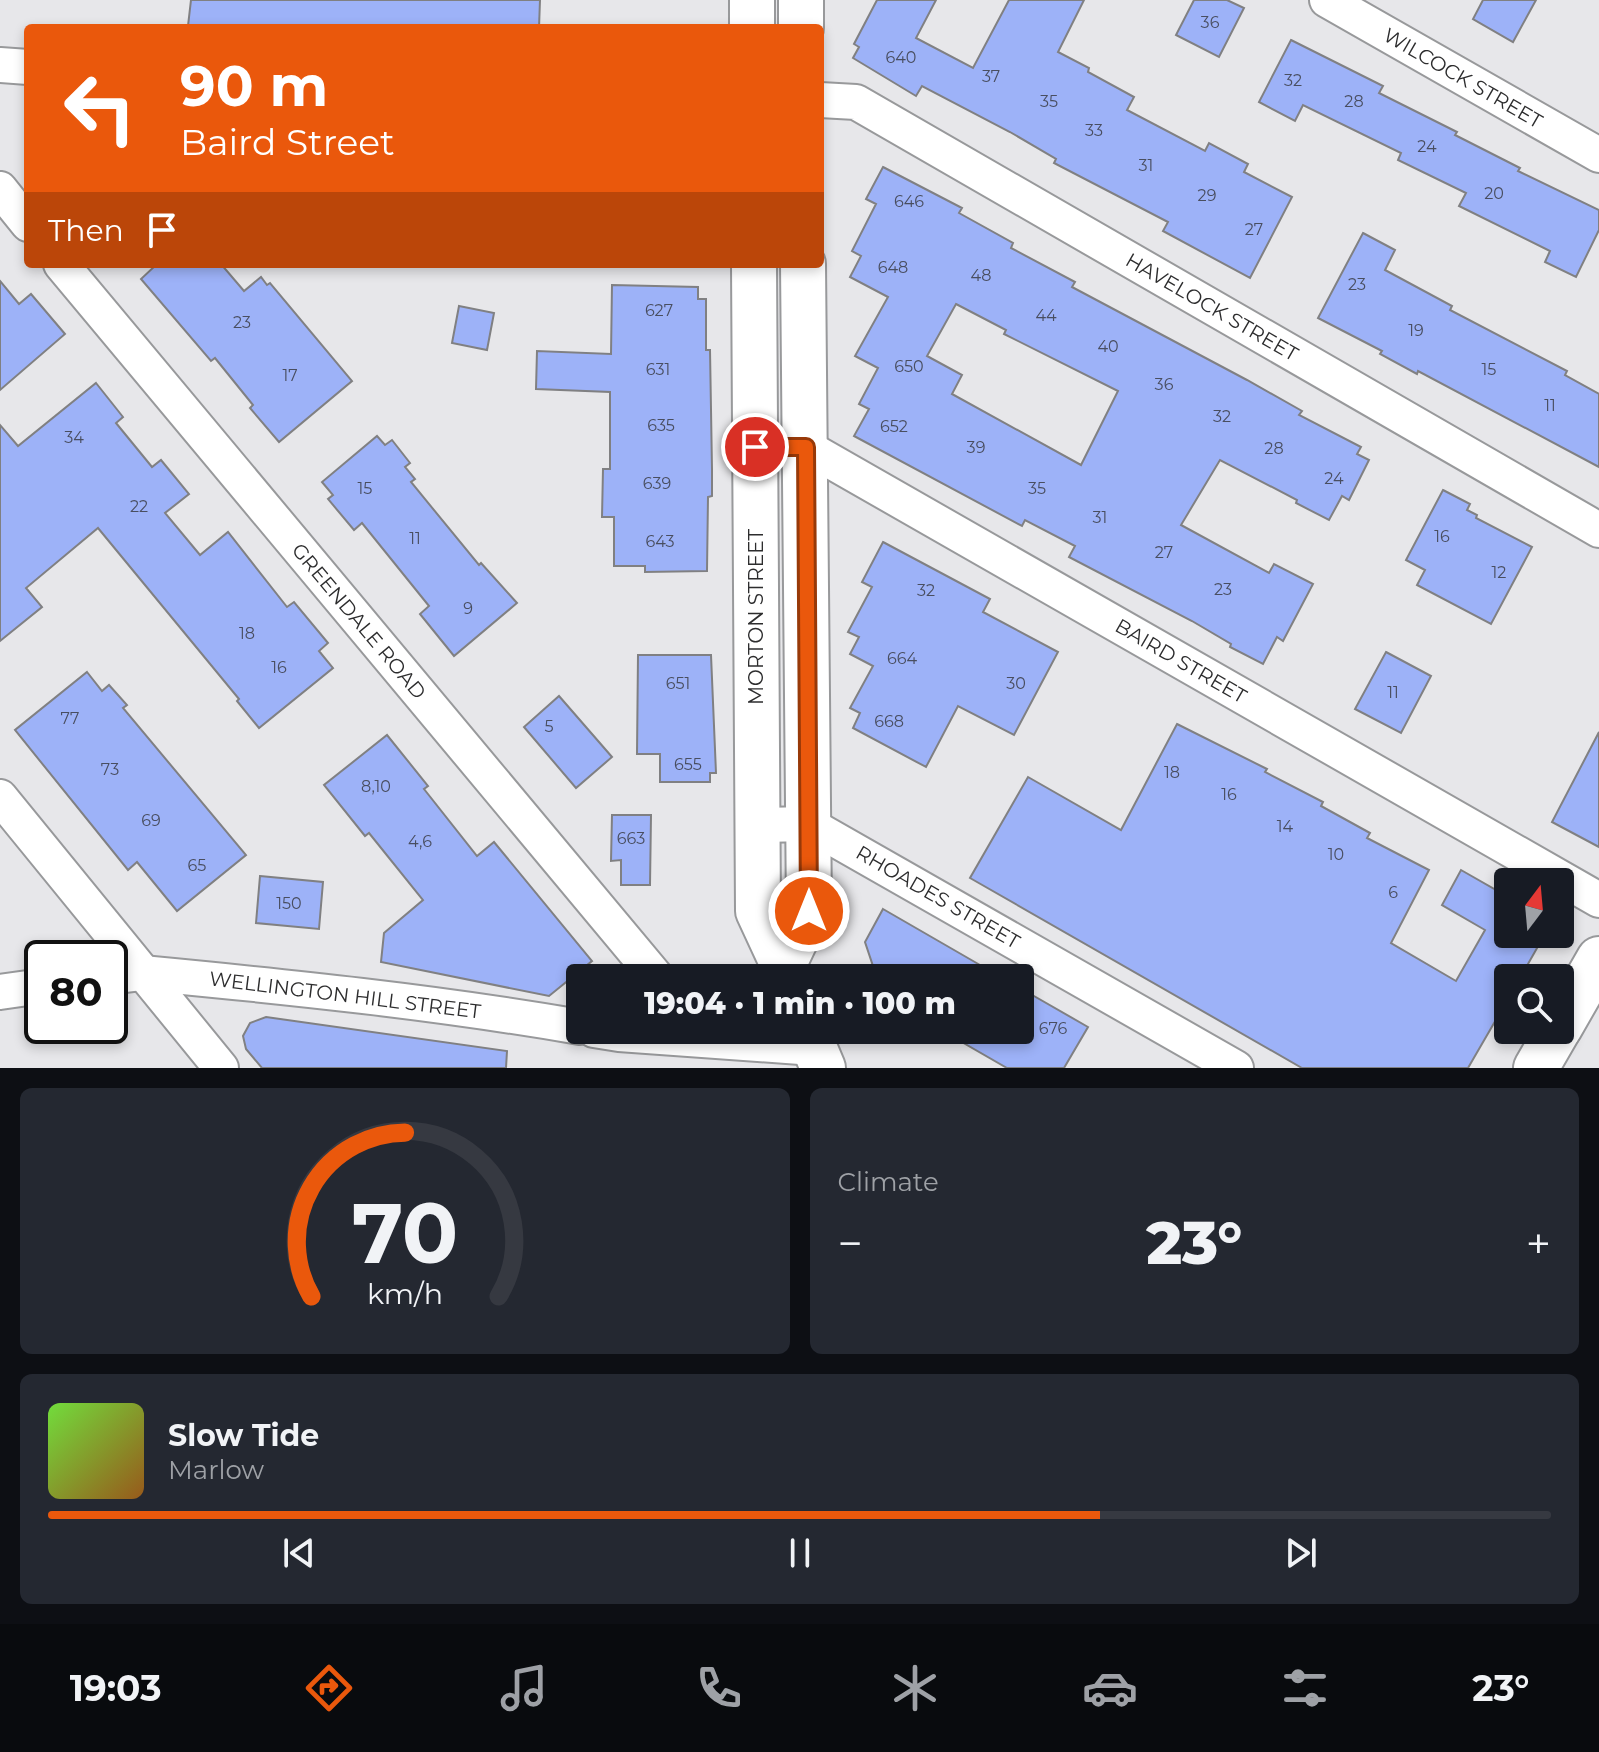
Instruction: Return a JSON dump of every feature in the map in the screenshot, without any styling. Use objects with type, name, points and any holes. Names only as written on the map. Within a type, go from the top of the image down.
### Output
[{"type":"main road","points":[[752,0],[752,24]]},
{"type":"main road","points":[[801,0],[801,24]]},
{"type":"main road","name":"MORTON STREET","points":[[754,268],[758,911],[784,964]]},
{"type":"main road","name":"MORTON STREET","points":[[790,964],[809,911],[803,268]]},
{"type":"main road","points":[[1574,1002],[1599,959]]},
{"type":"main road","points":[[1536,1068],[1550,1044]]},
{"type":"street","name":"WILCOCK STREET","points":[[1327,0],[1599,155]]},
{"type":"street","points":[[0,65],[24,67]]},
{"type":"street","name":"HAVELOCK STREET","points":[[824,100],[856,102],[1599,530]]},
{"type":"street","points":[[0,189],[24,219]]},
{"type":"street","name":"GREENDALE ROAD","points":[[64,268],[645,964]]},
{"type":"street","name":"BAIRD STREET","points":[[755,447],[806,447],[1599,900]]},
{"type":"street","points":[[0,797],[101,940]]},
{"type":"street","points":[[758,825],[808,824]]},
{"type":"street","name":"RHOADES STREET","points":[[808,824],[1236,1068]]},
{"type":"street","name":"WELLINGTON HILL STREET","points":[[128,975],[340,992],[566,1025]]},
{"type":"street","points":[[128,977],[221,1068]]},
{"type":"street","points":[[0,992],[24,989]]},
{"type":"street","points":[[750,1044],[815,1049]]},
{"type":"building","points":[[191,0],[540,0],[539,24],[188,24]]},
{"type":"building","points":[[877,0],[936,0],[916,38],[973,68],[1009,0],[1084,0],[1058,52],[1134,97],[1127,110],[1205,151],[1209,143],[1248,164],[1244,172],[1292,197],[1250,278],[1163,231],[1168,222],[1054,163],[1056,159],[1010,132],[922,86],[916,96],[853,58],[859,47],[854,44]]},
{"type":"building","points":[[1194,0],[1227,0],[1244,8],[1219,57],[1176,35]]},
{"type":"building","points":[[1483,0],[1536,0],[1513,42],[1473,19]]},
{"type":"building","points":[[1291,40],[1383,86],[1379,93],[1457,132],[1455,135],[1520,168],[1518,171],[1599,210],[1599,230],[1576,277],[1545,262],[1550,251],[1459,206],[1466,193],[1398,160],[1401,153],[1303,105],[1295,121],[1259,102]]},
{"type":"building","points":[[883,167],[962,208],[959,213],[1013,243],[1011,248],[1075,282],[1072,287],[1247,380],[1302,411],[1299,415],[1361,447],[1357,454],[1369,460],[1349,500],[1342,496],[1329,520],[1220,460],[1181,525],[1269,573],[1274,564],[1313,584],[1283,641],[1277,637],[1263,664],[1230,647],[1231,644],[1192,621],[1069,557],[1075,546],[1025,520],[1022,526],[854,436],[869,409],[859,404],[878,368],[855,356],[888,297],[850,277],[861,256],[852,251],[876,204],[866,199]],"holes":[[[956,304],[1006,330],[1004,334],[1118,391],[1081,465],[952,394],[962,375],[927,356]]]},
{"type":"building","points":[[1363,233],[1395,250],[1385,270],[1452,306],[1450,310],[1567,371],[1565,375],[1599,394],[1599,467],[1418,371],[1417,374],[1380,354],[1382,351],[1318,318]]},
{"type":"building","points":[[153,268],[224,268],[244,291],[261,277],[267,285],[270,283],[352,381],[279,442],[250,408],[253,405],[215,358],[211,361],[141,279]]},
{"type":"building","points":[[0,281],[19,304],[31,294],[65,334],[0,390]]},
{"type":"building","points":[[612,285],[698,287],[698,299],[706,299],[712,469],[712,496],[708,497],[707,571],[645,572],[645,566],[614,566],[614,517],[602,517],[603,469],[610,469],[610,392],[536,389],[537,351],[611,354]]},
{"type":"building","points":[[459,306],[494,313],[487,350],[452,343]]},
{"type":"building","points":[[96,383],[123,417],[116,423],[152,467],[161,460],[189,494],[165,513],[200,555],[228,532],[287,607],[294,602],[328,643],[319,651],[333,668],[259,728],[237,701],[239,699],[98,528],[26,588],[42,607],[0,641],[0,425],[18,446]]},
{"type":"building","points":[[377,436],[385,445],[392,440],[410,463],[405,467],[415,479],[411,482],[479,565],[481,563],[517,603],[454,656],[420,614],[429,606],[362,523],[354,530],[328,499],[333,495],[322,482]]},
{"type":"building","points":[[1443,490],[1470,504],[1467,510],[1477,515],[1476,518],[1532,547],[1491,624],[1417,585],[1425,570],[1406,560]]},
{"type":"building","points":[[883,542],[990,599],[983,612],[1058,652],[1014,735],[958,706],[926,767],[853,728],[860,713],[850,708],[873,666],[850,654],[859,637],[848,632],[872,587],[862,582]]},
{"type":"building","points":[[1386,652],[1431,676],[1401,733],[1355,709]]},
{"type":"building","points":[[638,655],[711,655],[716,773],[710,773],[710,782],[660,782],[660,754],[637,754]]},
{"type":"building","points":[[87,672],[102,691],[109,685],[127,705],[123,708],[246,855],[177,911],[137,862],[128,870],[15,730]]},
{"type":"building","points":[[559,696],[612,757],[576,788],[524,727]]},
{"type":"building","points":[[1177,724],[1267,769],[1265,772],[1323,802],[1321,806],[1370,833],[1367,838],[1429,870],[1391,943],[1456,981],[1485,930],[1442,905],[1461,870],[1494,889],[1494,948],[1537,948],[1528,964],[1494,964],[1494,1023],[1468,1068],[1302,1068],[970,878],[1028,777],[1121,830]]},
{"type":"building","points":[[1599,732],[1599,847],[1552,822]]},
{"type":"building","points":[[387,735],[428,786],[424,789],[477,856],[494,842],[592,961],[588,964],[566,964],[566,982],[549,996],[381,962],[384,933],[423,900],[369,833],[365,836],[324,785]]},
{"type":"building","points":[[612,815],[651,815],[650,885],[621,885],[621,860],[611,861]]},
{"type":"building","points":[[260,876],[323,882],[319,929],[256,923]]},
{"type":"building","points":[[883,909],[979,964],[872,964],[865,942]]},
{"type":"building","points":[[1034,996],[1088,1027],[1064,1068],[1007,1068],[965,1044],[1034,1044]]},
{"type":"building","points":[[266,1017],[507,1051],[506,1068],[262,1068],[246,1049],[243,1036],[250,1023]]},
{"type":"route","points":[[755,447],[806,447],[809,911]]}]
